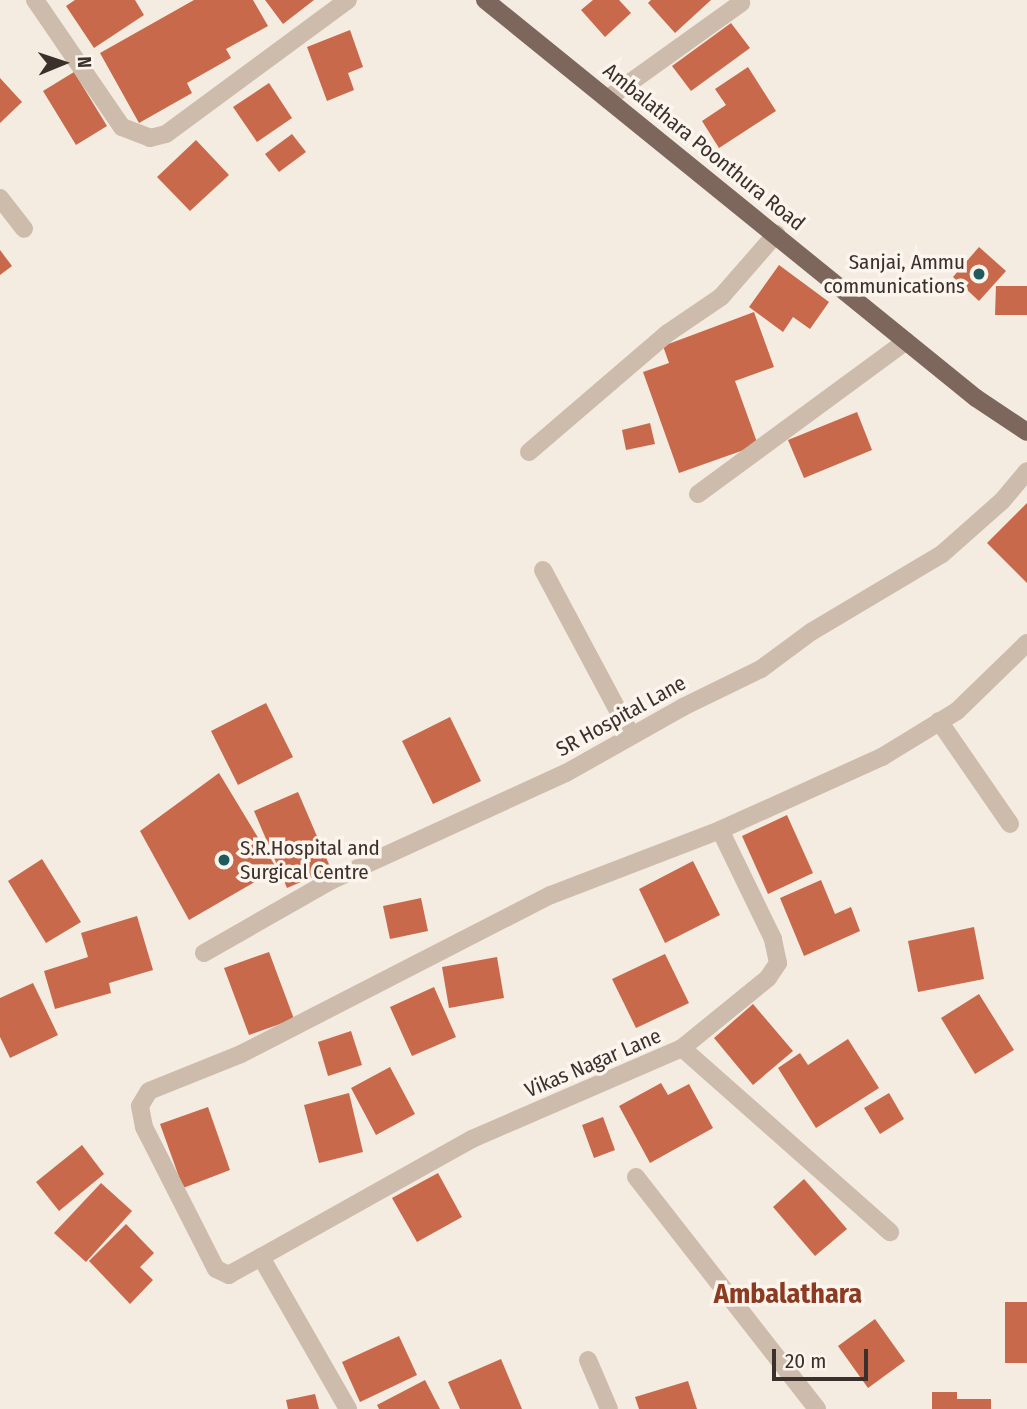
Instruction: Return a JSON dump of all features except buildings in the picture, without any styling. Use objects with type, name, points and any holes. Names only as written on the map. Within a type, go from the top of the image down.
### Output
[{"type":"main road","name":"Ambalathara Poonthura Road","points":[[493,2],[607,99],[976,398],[1027,432]]},
{"type":"street","points":[[35,0],[122,127],[150,138],[166,134],[348,0]]},
{"type":"street","points":[[607,99],[741,3]]},
{"type":"street","points":[[0,198],[24,229]]},
{"type":"street","points":[[529,452],[668,333],[721,297],[776,234]]},
{"type":"street","points":[[698,494],[906,341]]},
{"type":"street","name":"SR Hospital Lane","points":[[204,953],[332,880],[566,773],[631,735],[761,669],[811,632],[942,554],[1002,501],[1027,471]]},
{"type":"street","points":[[543,570],[631,735]]},
{"type":"street","points":[[720,830],[882,757],[957,711],[1027,643]]},
{"type":"street","points":[[939,722],[1010,824]]},
{"type":"street","name":"Vikas Nagar Lane","points":[[720,830],[773,939],[778,963],[759,986],[682,1048],[472,1139],[229,1275],[216,1269],[144,1127],[140,1106],[149,1091],[241,1054],[551,895],[720,830]]},
{"type":"street","points":[[682,1048],[890,1232]]},
{"type":"street","points":[[636,1177],[817,1409]]},
{"type":"street","points":[[261,1256],[348,1409]]},
{"type":"street","points":[[588,1360],[609,1409]]},
{"type":"place","name":"Sanjai, Ammu communications","points":[[979,274]]},
{"type":"place","name":"S.R.Hospital and Surgical Centre","points":[[224,860]]},
{"type":"district","name":"Ambalathara","points":[[788,1294]]}]
